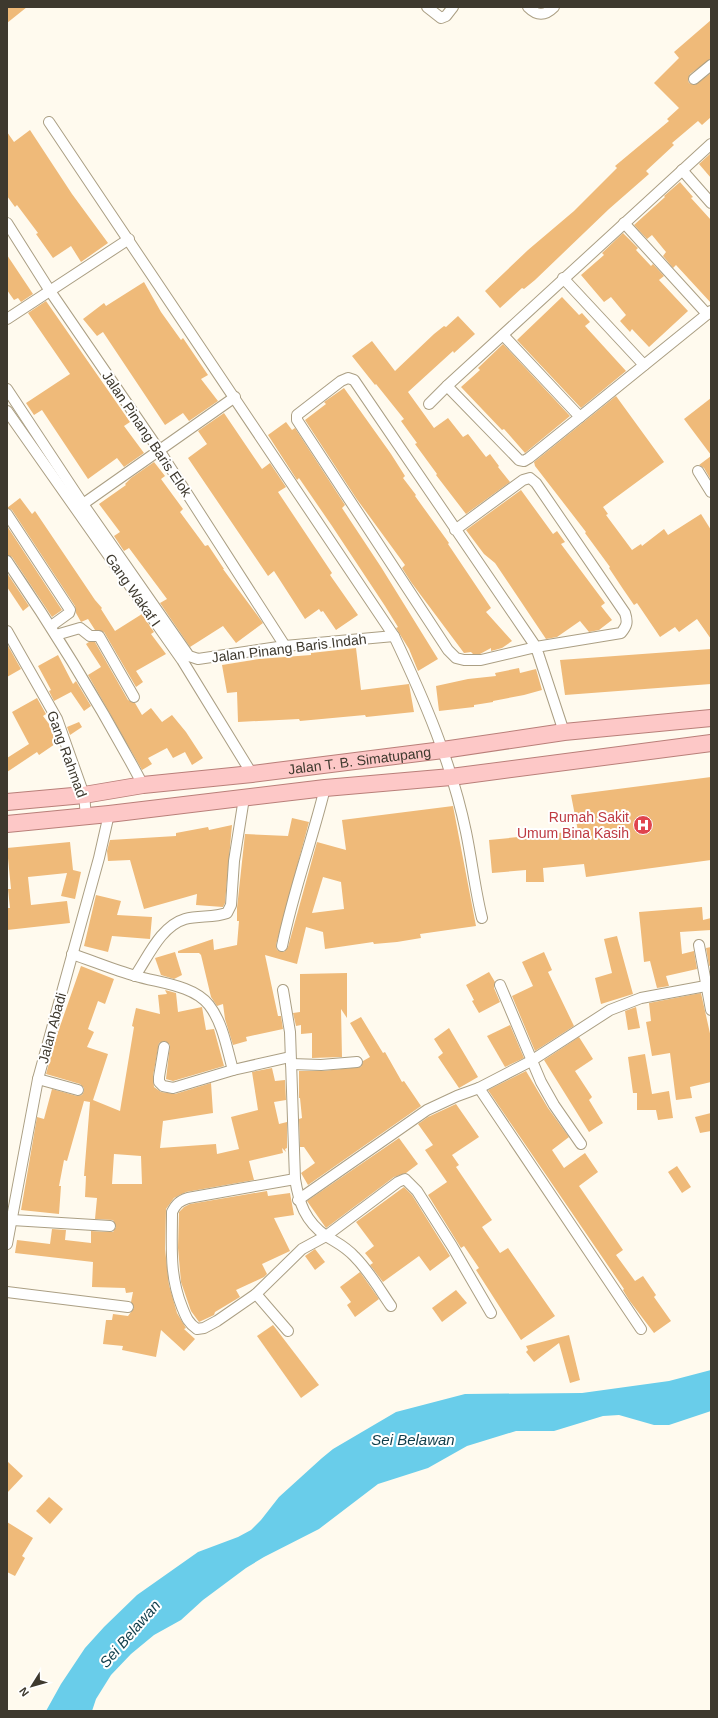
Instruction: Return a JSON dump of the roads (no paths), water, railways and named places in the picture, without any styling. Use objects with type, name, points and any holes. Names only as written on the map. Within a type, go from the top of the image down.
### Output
[{"type":"main road","name":"Jalan T. B. Simatupang","points":[[7,802],[84,795],[143,785],[252,774],[443,750],[564,732],[711,718]]},
{"type":"main road","name":"Jalan T. B. Simatupang","points":[[7,824],[109,814],[325,788],[451,777],[711,742]]},
{"type":"street","points":[[427,7],[441,18],[446,16],[453,7]]},
{"type":"street","points":[[528,7],[534,14],[541,15],[549,12],[554,7]]},
{"type":"street","points":[[694,79],[711,65]]},
{"type":"street","points":[[49,122],[394,636],[420,691],[443,750],[466,832],[474,885],[482,918]]},
{"type":"street","points":[[429,404],[711,144]]},
{"type":"street","points":[[682,170],[711,203]]},
{"type":"street","name":"Jalan Pinang Baris Elok","points":[[7,223],[50,291],[159,450],[285,646]]},
{"type":"street","points":[[447,386],[519,460],[524,461],[709,312],[624,223]]},
{"type":"street","points":[[7,319],[129,240]]},
{"type":"street","points":[[564,278],[644,365]]},
{"type":"street","points":[[503,335],[580,417]]},
{"type":"street","points":[[455,530],[523,480],[530,478],[536,482],[625,613],[627,621],[626,627],[621,633],[536,647],[481,660],[464,660],[456,658],[448,650],[297,420],[297,415],[341,381],[348,378],[354,380],[455,530],[536,647],[564,732]]},
{"type":"street","points":[[7,389],[83,504],[235,397]]},
{"type":"street","name":"Gang Wakaf I","points":[[7,411],[182,660],[252,774]]},
{"type":"street","points":[[698,471],[711,492]]},
{"type":"street","name":"Jalan Pinang Baris Indah","points":[[83,504],[186,654],[192,658],[198,659],[285,646],[394,636]]},
{"type":"street","points":[[7,514],[70,610],[69,613],[51,626]]},
{"type":"street","points":[[7,562],[51,626],[119,740],[143,785]]},
{"type":"street","points":[[56,635],[80,628],[90,636],[99,636],[134,697]]},
{"type":"street","name":"Gang Rahmad","points":[[7,631],[57,719],[84,795],[86,816]]},
{"type":"street","points":[[282,946],[325,788]]},
{"type":"street","points":[[135,976],[165,932],[173,925],[185,919],[218,916],[227,913],[231,905],[234,861],[244,798]]},
{"type":"street","name":"Jalan Abadi","points":[[7,1244],[38,1080],[99,858],[109,814]]},
{"type":"street","points":[[699,945],[709,985],[711,1010]]},
{"type":"street","points":[[72,954],[135,976],[186,990],[208,1004],[218,1021],[233,1070]]},
{"type":"street","points":[[500,985],[531,1061],[554,1105],[581,1144]]},
{"type":"street","points":[[298,1200],[427,1110],[457,1096],[480,1088],[531,1061],[610,1010],[641,998],[709,985]]},
{"type":"street","points":[[283,990],[290,1032],[295,1179],[298,1200],[308,1219],[326,1236],[342,1244],[356,1258],[391,1306]]},
{"type":"street","points":[[164,1047],[158,1077],[159,1082],[167,1087],[173,1088],[233,1070],[291,1061],[321,1065],[357,1062]]},
{"type":"street","points":[[38,1080],[78,1090]]},
{"type":"street","points":[[480,1088],[641,1329]]},
{"type":"street","points":[[295,1179],[180,1200],[172,1212],[171,1261],[174,1288],[189,1324],[197,1329],[204,1328],[217,1321],[256,1294],[302,1249],[326,1236],[398,1182],[405,1179],[417,1191],[491,1313]]},
{"type":"street","points":[[12,1220],[110,1226]]},
{"type":"street","points":[[7,1292],[128,1307]]},
{"type":"street","points":[[256,1294],[288,1331]]},
{"type":"water","name":"Sei Belawan","points":[[711,1370],[711,1411],[669,1425],[654,1425],[619,1415],[603,1416],[554,1431],[516,1431],[467,1446],[428,1468],[378,1484],[319,1529],[264,1557],[246,1568],[203,1600],[181,1620],[154,1635],[131,1654],[111,1675],[96,1699],[92,1711],[46,1711],[61,1684],[85,1648],[137,1595],[198,1552],[238,1537],[251,1530],[279,1497],[333,1449],[396,1412],[465,1394],[582,1393],[669,1381]]},
{"type":"place","name":"Rumah Sakit Umum Bina Kasih","points":[[643,825]]}]
